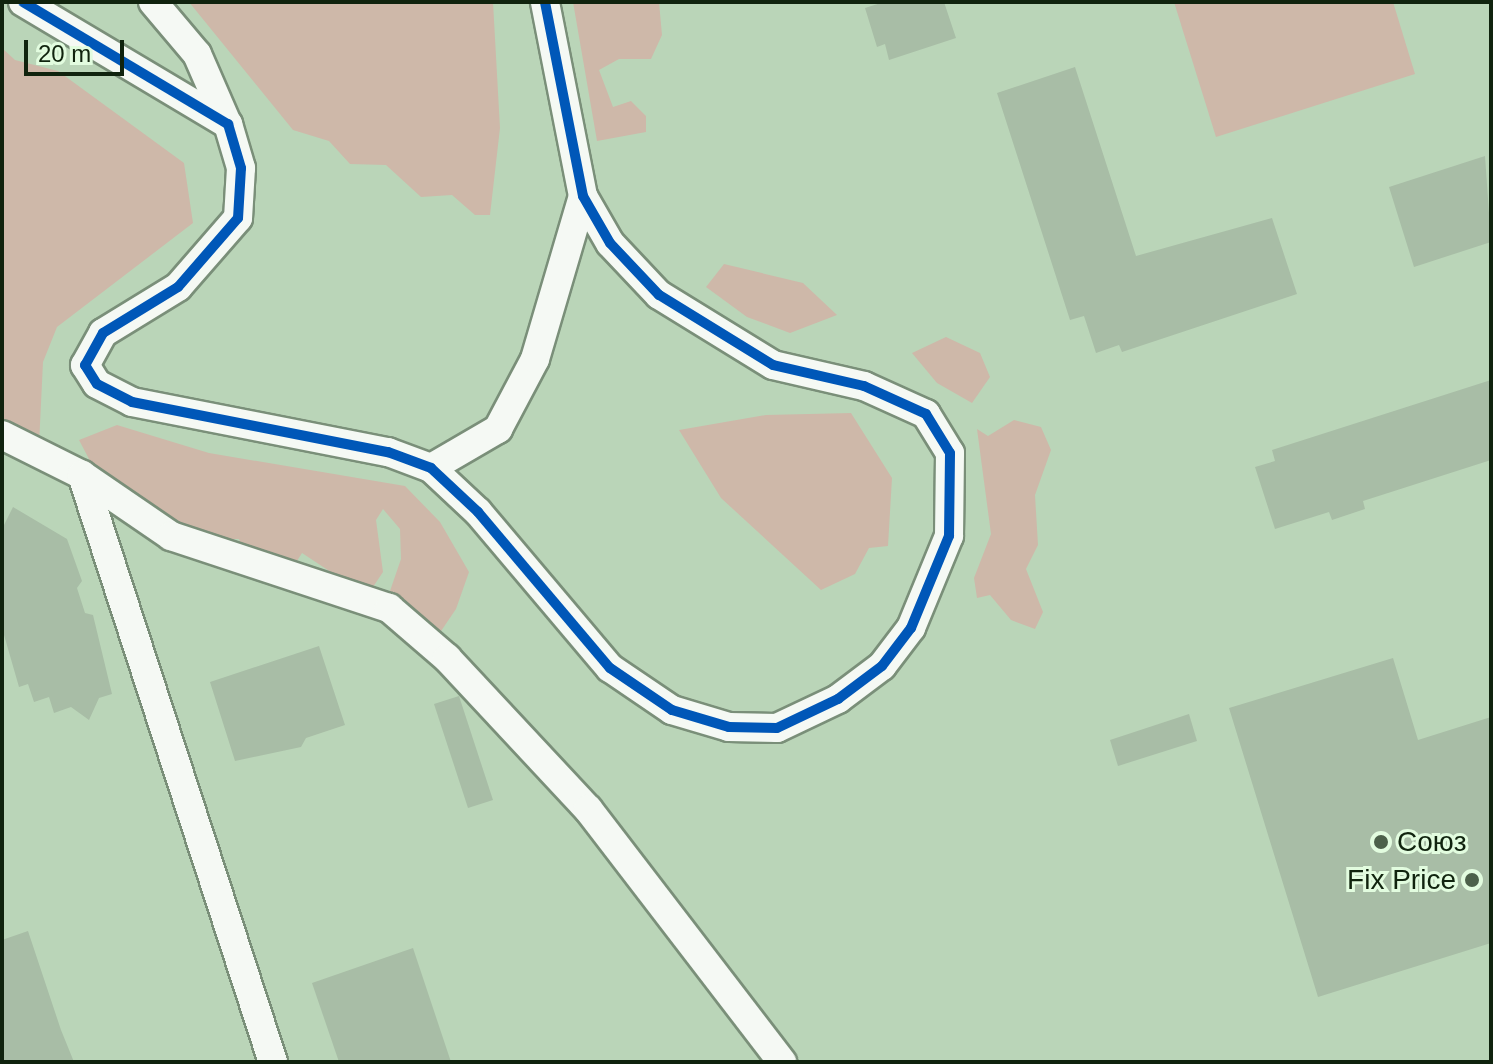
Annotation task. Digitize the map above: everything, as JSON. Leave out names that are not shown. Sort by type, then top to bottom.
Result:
[{"type":"street","points":[[23,2],[228,124]]},
{"type":"street","points":[[153,2],[197,54],[228,124],[241,168],[238,218],[178,287],[103,333],[85,365],[91,375],[132,402],[388,452],[431,468],[478,512],[610,668],[672,710],[729,727],[777,728],[838,699],[882,666],[911,628],[938,574],[954,488],[950,453],[926,414],[864,386],[773,365],[716,333],[659,295],[610,243],[583,196],[545,2]]},
{"type":"street","points":[[431,468],[498,429],[535,359],[583,196]]},
{"type":"street","points":[[2,435],[82,475],[171,536],[389,608],[447,658],[588,809],[782,1062]]},
{"type":"street","points":[[82,475],[273,1062]]},
{"type":"shaded area","points":[[189,2],[493,2],[500,128],[490,215],[475,215],[452,195],[421,197],[386,165],[350,164],[329,141],[293,130]]},
{"type":"shaded area","points":[[573,2],[659,2],[662,35],[651,59],[619,59],[599,70],[613,107],[631,101],[646,116],[646,132],[597,141]]},
{"type":"shaded area","points":[[1174,2],[1393,2],[1415,74],[1216,137]]},
{"type":"shaded area","points":[[2,48],[15,60],[58,71],[184,163],[193,223],[57,327],[43,362],[39,445],[2,425]]},
{"type":"shaded area","points":[[724,264],[803,283],[837,315],[790,333],[747,317],[706,287]]},
{"type":"shaded area","points":[[946,337],[980,353],[990,377],[972,403],[937,383],[912,353]]},
{"type":"shaded area","points":[[851,413],[892,478],[888,546],[869,548],[855,574],[821,590],[721,498],[679,430],[766,415]]},
{"type":"shaded area","points":[[1014,420],[1041,427],[1051,450],[1035,495],[1038,545],[1026,569],[1043,612],[1035,629],[1011,620],[990,595],[977,598],[974,578],[991,534],[977,429],[988,436]]},
{"type":"shaded area","points":[[117,425],[209,453],[405,486],[440,522],[469,572],[456,609],[439,634],[390,591],[401,559],[400,529],[383,509],[376,520],[383,572],[373,587],[352,586],[302,553],[290,572],[249,566],[239,539],[205,539],[108,495],[79,440]]},
{"type":"building","points":[[884,2],[944,2],[956,38],[889,60],[885,44],[877,47],[865,8]]},
{"type":"building","points":[[1075,67],[1136,256],[1272,218],[1297,294],[1122,352],[1119,345],[1096,353],[1084,316],[1070,320],[997,93]]},
{"type":"building","points":[[1485,156],[1491,242],[1414,267],[1389,187]]},
{"type":"building","points":[[1491,380],[1491,460],[1363,501],[1365,509],[1332,520],[1329,512],[1275,529],[1255,467],[1275,461],[1272,450]]},
{"type":"building","points":[[13,507],[67,539],[82,581],[77,588],[85,613],[93,615],[112,694],[99,698],[89,720],[71,707],[54,713],[49,697],[34,702],[28,684],[19,687],[2,628],[2,529]]},
{"type":"building","points":[[319,646],[345,725],[306,738],[301,747],[235,761],[210,682]]},
{"type":"building","name":"Союз","points":[[1393,658],[1418,740],[1491,717],[1491,943],[1318,997],[1229,708]]},
{"type":"building","points":[[459,696],[493,800],[468,808],[434,704]]},
{"type":"building","points":[[1189,714],[1197,741],[1118,766],[1110,740]]},
{"type":"building","points":[[28,931],[74,1062],[2,1062],[2,940]]},
{"type":"building","points":[[413,948],[451,1062],[339,1062],[312,983]]},
{"type":"cycle path","points":[[23,2],[228,124],[241,168],[238,218],[178,287],[103,333],[85,365],[97,384],[132,402],[388,452],[431,468],[478,512],[610,668],[672,710],[729,727],[777,728],[838,699],[882,666],[911,628],[949,536],[950,453],[926,414],[864,386],[773,365],[659,295],[610,243],[583,196],[545,2]]},
{"type":"place","name":"Союз","points":[[1381,842]]},
{"type":"place","name":"Fix Price","points":[[1472,880]]}]
